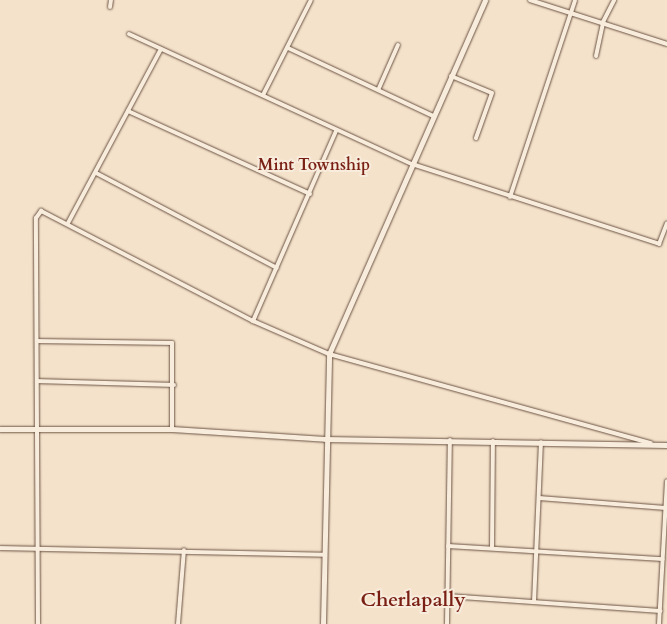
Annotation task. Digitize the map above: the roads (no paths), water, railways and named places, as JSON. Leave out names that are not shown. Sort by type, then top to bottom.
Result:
[{"type":"street","points":[[110,7],[111,0]]},
{"type":"street","points":[[263,95],[311,0]]},
{"type":"street","points":[[322,624],[325,439],[329,354],[485,0]]},
{"type":"street","points":[[530,0],[667,44]]},
{"type":"street","points":[[510,197],[575,0]]},
{"type":"street","points":[[596,56],[603,22],[614,0]]},
{"type":"street","points":[[129,34],[263,95],[336,131],[412,164],[659,244],[667,223]]},
{"type":"street","points":[[379,88],[398,45]]},
{"type":"street","points":[[288,48],[379,88],[433,116]]},
{"type":"street","points":[[68,224],[161,49]]},
{"type":"street","points":[[451,76],[492,93],[476,138]]},
{"type":"street","points":[[128,111],[310,194]]},
{"type":"street","points":[[253,321],[336,131]]},
{"type":"street","points":[[96,173],[277,268]]},
{"type":"street","points":[[38,624],[36,218],[44,211],[253,321],[329,354],[653,444]]},
{"type":"street","points":[[37,342],[172,343],[174,385],[172,430]]},
{"type":"street","points":[[37,381],[174,385]]},
{"type":"street","points":[[0,429],[172,430],[325,439],[667,445]]},
{"type":"street","points":[[447,624],[450,440]]},
{"type":"street","points":[[492,548],[493,441]]},
{"type":"street","points":[[534,602],[541,442]]},
{"type":"street","points":[[659,624],[667,480]]},
{"type":"street","points":[[538,498],[666,508]]},
{"type":"street","points":[[448,546],[663,559]]},
{"type":"street","points":[[0,548],[184,550],[323,556]]},
{"type":"street","points":[[178,624],[184,550]]},
{"type":"street","points":[[448,596],[660,611]]},
{"type":"district","name":"Mint Township","points":[[314,165]]},
{"type":"district","name":"Cherlapally","points":[[413,599]]}]
